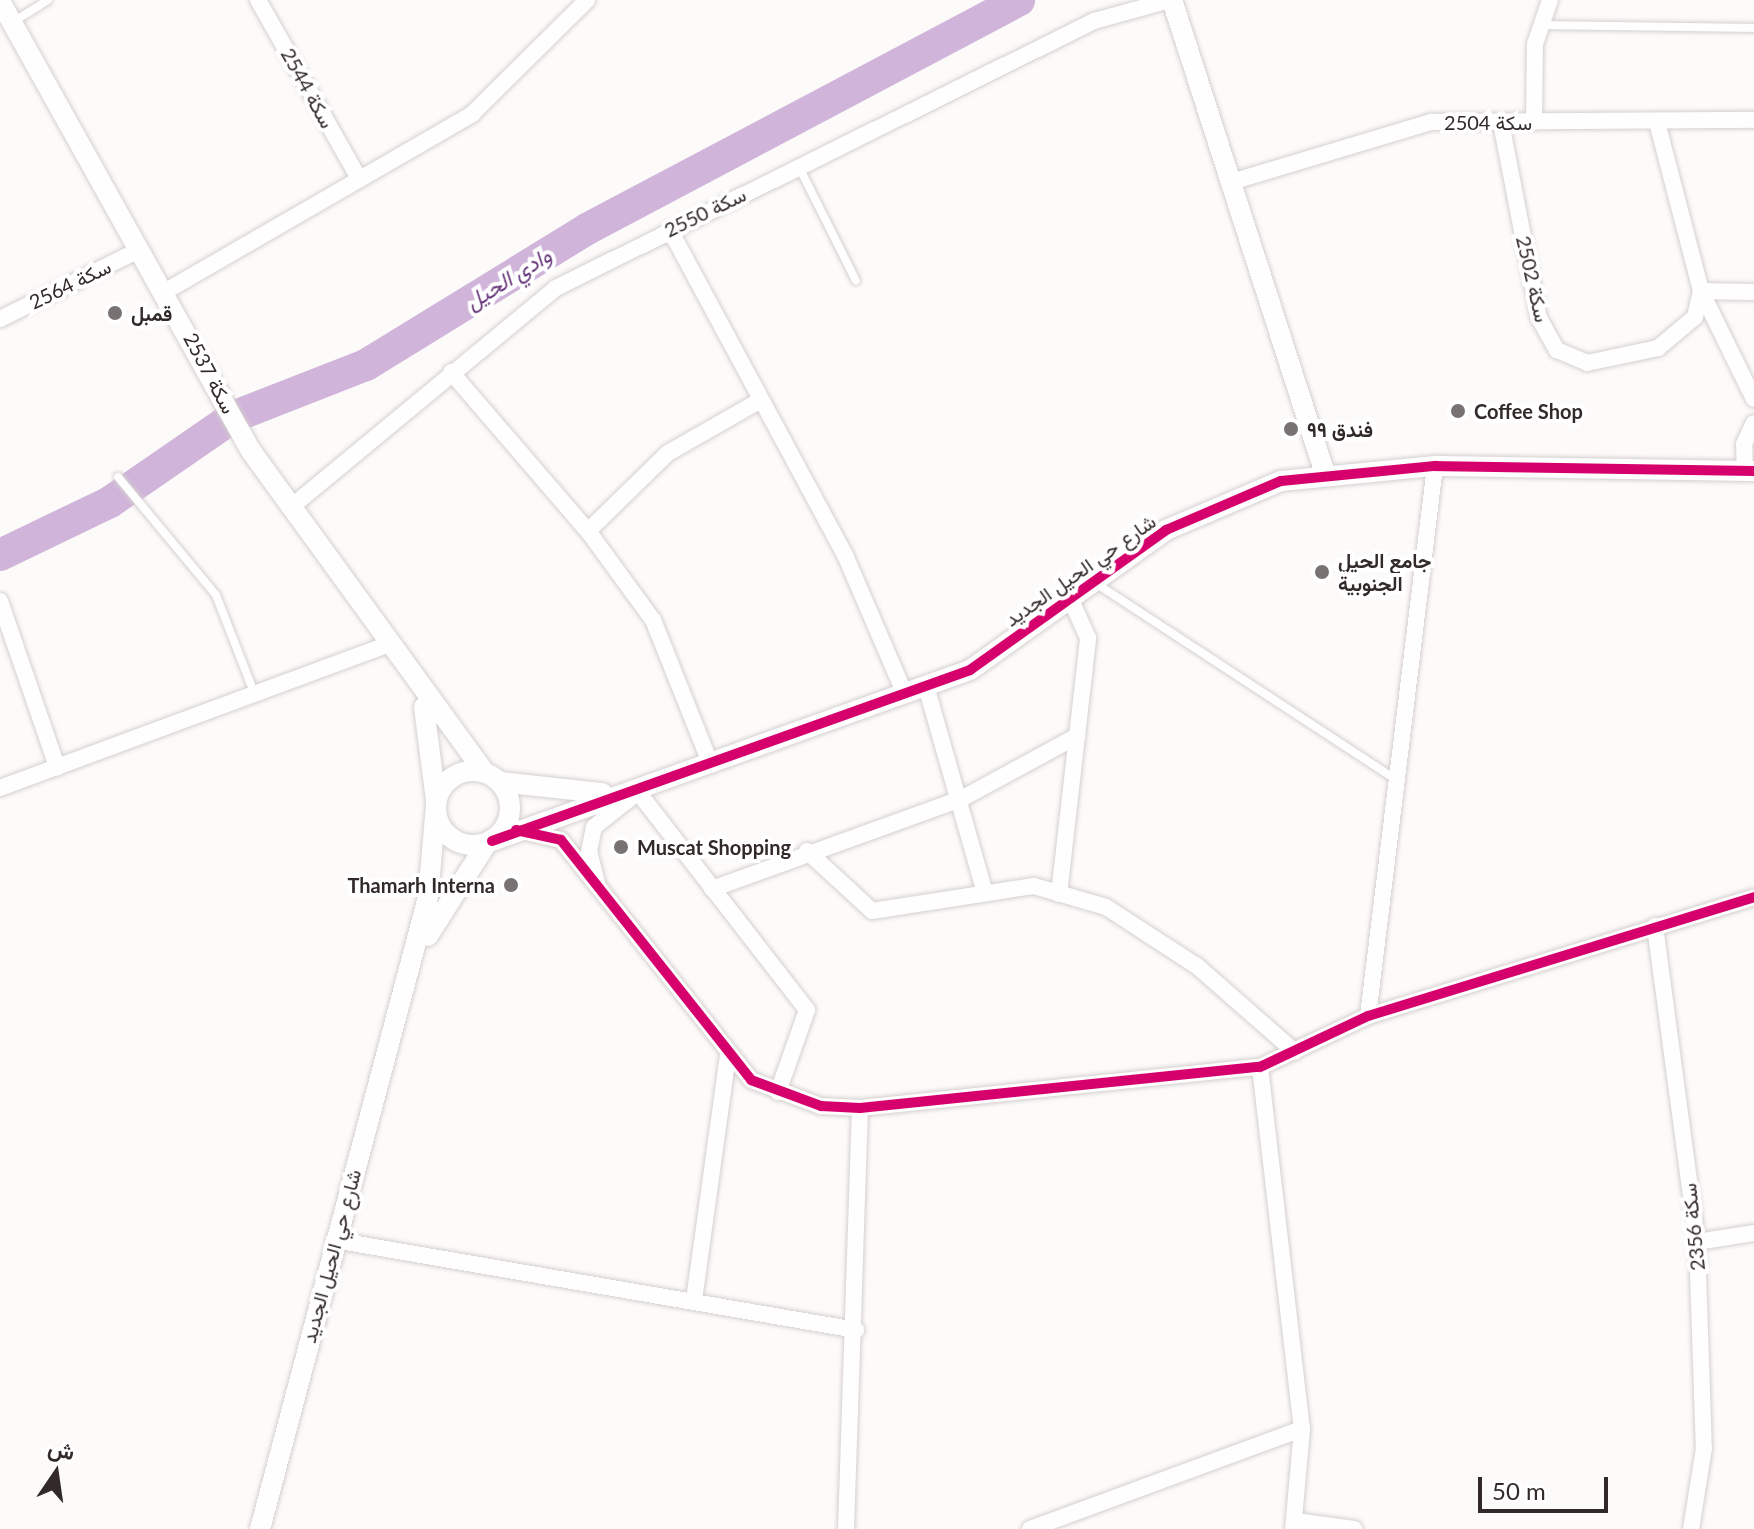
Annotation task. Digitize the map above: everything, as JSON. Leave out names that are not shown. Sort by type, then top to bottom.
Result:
[{"type":"street","points":[[166,291],[358,177],[472,114],[587,0]]},
{"type":"street","points":[[1171,0],[1324,471]]},
{"type":"street","name":"سكة 2550","points":[[290,508],[556,288],[1094,21],[1171,0]]},
{"type":"street","points":[[1534,122],[1539,25],[1550,0]]},
{"type":"street","name":"سكة 2537","points":[[0,1],[166,291],[251,451],[392,643],[419,687],[492,777]]},
{"type":"street","name":"سكة 2544","points":[[262,2],[358,177]]},
{"type":"street","name":"سكة 2504","points":[[1231,182],[1431,122],[1754,120]]},
{"type":"street","points":[[1657,122],[1701,291],[1754,399]]},
{"type":"street","name":"سكة 2502","points":[[1501,123],[1539,318],[1557,350],[1587,363],[1658,348],[1695,317],[1701,291]]},
{"type":"street","points":[[670,230],[845,555],[905,694]]},
{"type":"street","name":"سكة 2564","points":[[0,319],[141,249]]},
{"type":"street","points":[[1701,291],[1754,292]]},
{"type":"street","points":[[451,372],[588,531],[653,620],[711,765]]},
{"type":"street","points":[[588,531],[668,453],[761,400]]},
{"type":"street","points":[[1750,471],[1744,444],[1754,423]]},
{"type":"street","points":[[1368,1016],[1435,466]]},
{"type":"street","name":"شارع حي الحيل الجديد","points":[[490,842],[516,830],[638,792],[970,670],[1097,584],[1166,530],[1229,498],[1324,471],[1435,466],[1750,471]]},
{"type":"street","points":[[1059,894],[1088,638],[1071,600]]},
{"type":"street","points":[[0,601],[57,767]]},
{"type":"street","points":[[0,788],[257,699],[392,643]]},
{"type":"street","points":[[926,686],[963,798],[984,890]]},
{"type":"street","points":[[419,687],[436,804],[447,835],[466,845],[490,842]]},
{"type":"street","points":[[712,889],[807,851],[963,798],[1077,736]]},
{"type":"street","points":[[406,983],[428,897],[436,804],[453,777],[492,777],[572,793],[638,792]]},
{"type":"street","points":[[406,983],[443,903],[511,813],[492,777]]},
{"type":"street","points":[[638,792],[807,1010],[778,1092]]},
{"type":"street","points":[[611,911],[591,871],[590,839],[600,818],[638,792]]},
{"type":"street","points":[[516,830],[561,840],[611,911],[728,1056],[751,1080],[778,1092],[860,1108],[1260,1067],[1368,1016],[1754,897]]},
{"type":"street","points":[[807,851],[872,911],[984,890],[1034,886],[1106,907],[1151,934],[1295,1052]]},
{"type":"street","name":"سكة 2356","points":[[1655,926],[1697,1242],[1704,1448],[1691,1529]]},
{"type":"street","name":"شارع حي الحيل الجديد","points":[[257,1527],[406,983]]},
{"type":"street","points":[[694,1300],[728,1056]]},
{"type":"street","points":[[1260,1067],[1302,1429],[1294,1525],[1354,1529]]},
{"type":"street","points":[[846,1529],[856,1330],[860,1108]]},
{"type":"street","points":[[1697,1242],[1754,1233]]},
{"type":"street","points":[[334,1240],[856,1330]]},
{"type":"street","points":[[1030,1529],[1302,1429]]},
{"type":"lane","points":[[12,23],[48,0]]},
{"type":"lane","points":[[1539,25],[1754,28]]},
{"type":"lane","points":[[799,166],[856,281]]},
{"type":"lane","points":[[118,477],[216,595],[257,699]]},
{"type":"lane","points":[[1097,584],[1397,780]]},
{"type":"waterway","name":"وادي الحيل","points":[[0,555],[110,502],[233,417],[366,365],[587,229],[1019,0]]},
{"type":"cycle path","points":[[492,841],[970,670],[1166,530],[1281,481],[1435,466],[1754,471]]},
{"type":"cycle path","points":[[516,830],[561,840],[751,1080],[821,1106],[860,1108],[1260,1067],[1368,1016],[1754,897]]},
{"type":"place","name":"قمبل","points":[[115,313]]},
{"type":"place","name":"Coffee Shop","points":[[1458,411]]},
{"type":"place","name":"فندق ٩٩","points":[[1291,429]]},
{"type":"place","name":"جامع الحيل الجنوبية","points":[[1322,572]]},
{"type":"place","name":"Muscat Shopping","points":[[621,847]]},
{"type":"place","name":"Thamarh Interna","points":[[511,885]]}]
